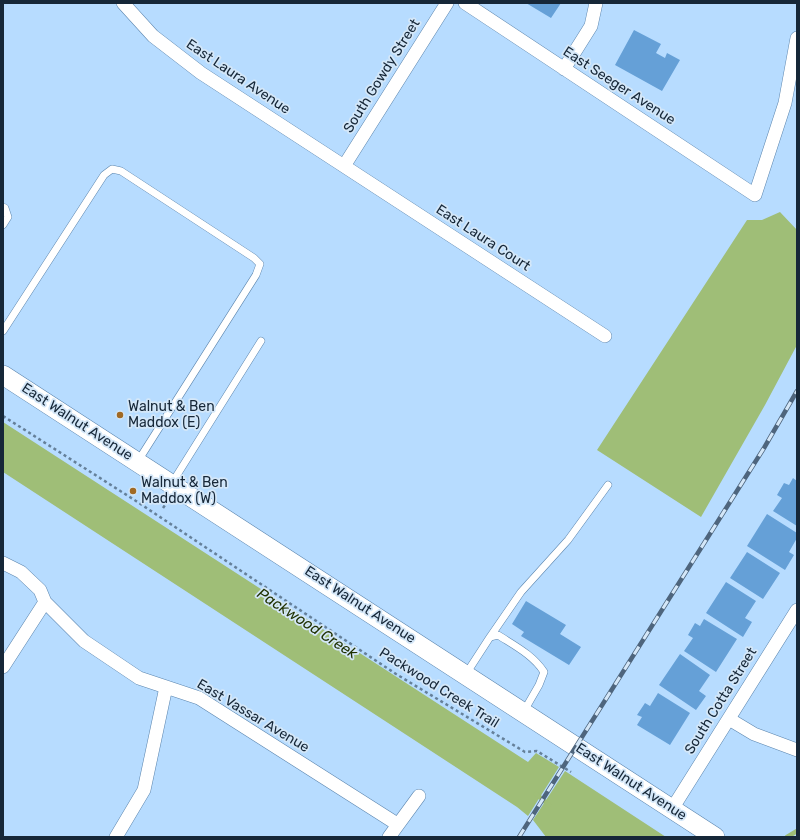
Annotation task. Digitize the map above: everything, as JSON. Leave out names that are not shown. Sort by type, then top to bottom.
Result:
[{"type":"main road","name":"East Walnut Avenue","points":[[3,375],[172,483],[715,837]]},
{"type":"street","name":"East Laura Avenue","points":[[123,3],[153,36],[183,59],[344,166]]},
{"type":"street","name":"South Gowdy Street","points":[[344,166],[447,3]]},
{"type":"street","name":"East Seeger Avenue","points":[[465,3],[755,195],[785,103],[797,38]]},
{"type":"street","points":[[564,69],[591,26],[596,3]]},
{"type":"street","name":"East Laura Court","points":[[344,166],[605,336]]},
{"type":"street","name":"East Vassar Avenue","points":[[3,563],[21,572],[40,590],[45,602],[90,645],[139,678],[199,698],[397,824]]},
{"type":"street","points":[[3,667],[45,602]]},
{"type":"street","name":"South Cotta Street","points":[[672,809],[797,610]]},
{"type":"street","points":[[116,837],[144,790],[166,687]]},
{"type":"street","points":[[729,719],[754,734],[797,750]]},
{"type":"street","points":[[389,837],[397,824],[419,796]]},
{"type":"lane","points":[[3,331],[104,174],[112,169],[121,171],[254,258],[260,264],[256,275],[138,461]]},
{"type":"lane","points":[[3,207],[5,208],[8,217],[3,225]]},
{"type":"lane","points":[[172,483],[261,341]]},
{"type":"lane","points":[[466,674],[521,592],[568,540],[608,485]]},
{"type":"lane","points":[[490,637],[498,635],[537,661],[544,672],[539,685],[524,712]]},
{"type":"path","name":"Packwood Creek Trail","points":[[3,416],[136,501],[396,674],[525,752],[537,751],[571,772]]},
{"type":"water","points":[[780,212],[797,230],[797,345],[765,405],[701,517],[597,450],[747,220],[762,220]]},
{"type":"water","points":[[3,422],[528,762],[536,753],[559,767],[528,816],[517,807],[3,472]]},
{"type":"water","points":[[565,771],[666,837],[546,837],[533,820]]},
{"type":"building","points":[[526,3],[561,3],[551,18]]},
{"type":"building","points":[[634,30],[661,44],[656,53],[665,58],[667,53],[680,60],[662,91],[615,65]]},
{"type":"building","points":[[793,478],[797,481],[797,526],[773,511],[782,498],[777,495],[784,483],[789,485]]},
{"type":"building","points":[[767,514],[797,533],[797,538],[789,552],[794,555],[785,570],[747,546]]},
{"type":"building","points":[[747,552],[780,573],[763,599],[730,578]]},
{"type":"building","points":[[726,582],[756,601],[745,618],[752,622],[743,637],[706,613]]},
{"type":"building","points":[[526,601],[566,625],[560,634],[581,647],[569,665],[521,636],[524,632],[512,624]]},
{"type":"building","points":[[704,619],[737,639],[716,672],[684,651],[693,638],[688,635],[695,623],[700,626]]},
{"type":"building","points":[[680,654],[710,675],[699,691],[706,696],[696,710],[659,685]]},
{"type":"building","points":[[658,693],[690,713],[670,745],[637,725],[642,717],[637,715],[645,703],[650,706]]},
{"type":"waterway","name":"Packwood Creek","points":[[536,794],[549,805]]},
{"type":"waterway","name":"Packwood Creek","points":[[787,837],[797,831]]},
{"type":"railway","points":[[519,837],[764,448],[797,391]]},
{"type":"place","name":"Walnut & Ben Maddox (E)","points":[[120,415]]},
{"type":"place","name":"Walnut & Ben Maddox (W)","points":[[133,491]]}]
